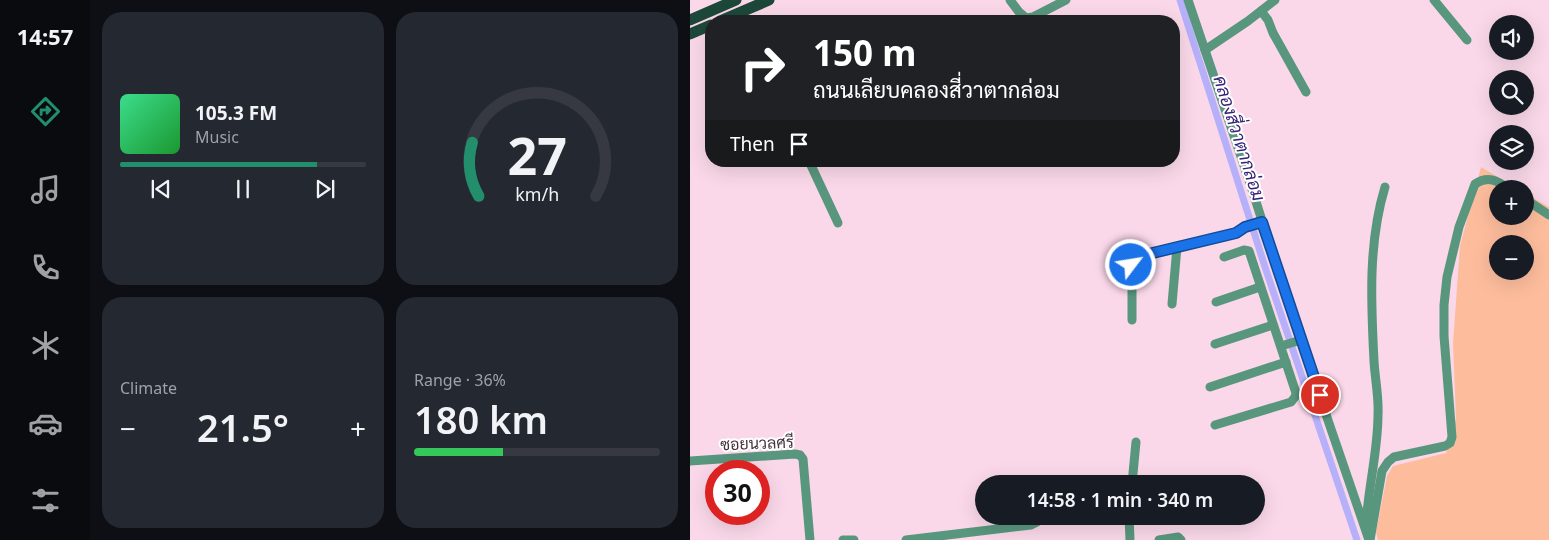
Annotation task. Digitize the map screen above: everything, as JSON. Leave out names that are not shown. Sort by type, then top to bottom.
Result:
[{"type":"main road","points":[[690,20],[715,4],[736,0]]},
{"type":"main road","points":[[744,15],[769,0]]},
{"type":"main road","points":[[690,34],[705,28]]},
{"type":"street","points":[[1010,0],[1022,15]]},
{"type":"street","points":[[1037,15],[1066,0]]},
{"type":"street","points":[[1188,0],[1259,223],[1290,340],[1368,540]]},
{"type":"street","points":[[1205,50],[1274,0]]},
{"type":"street","points":[[1434,0],[1467,40]]},
{"type":"street","points":[[1261,11],[1268,20],[1273,33],[1306,92]]},
{"type":"street","points":[[812,167],[838,223]]},
{"type":"street","points":[[1368,540],[1382,471],[1388,462],[1394,457],[1445,446],[1452,437],[1444,336],[1444,305],[1447,277],[1458,227],[1475,184],[1480,180],[1497,180]]},
{"type":"street","points":[[1365,529],[1378,415],[1374,363],[1372,254],[1379,208],[1385,187]]},
{"type":"street","points":[[1534,205],[1549,215]]},
{"type":"street","points":[[1132,320],[1132,260],[1136,257],[1236,233],[1245,227],[1259,223]]},
{"type":"street","points":[[1172,304],[1176,247]]},
{"type":"street","points":[[1224,257],[1244,250],[1249,251],[1273,325],[1290,340]]},
{"type":"street","points":[[1216,302],[1260,287]]},
{"type":"street","points":[[1215,344],[1273,325]]},
{"type":"street","points":[[1215,425],[1291,402],[1296,393],[1286,362],[1290,340]]},
{"type":"street","points":[[1210,387],[1286,362]]},
{"type":"street","points":[[1133,475],[1136,442]]},
{"type":"street","name":"ซอยนวลศรี","points":[[690,461],[800,455],[803,459],[810,540]]},
{"type":"street","points":[[906,540],[1031,525]]},
{"type":"street","points":[[1130,525],[1130,540]]},
{"type":"street","points":[[1159,540],[1178,537],[1181,540]]},
{"type":"street","points":[[843,540],[854,540]]},
{"type":"shaded area","points":[[1481,167],[1503,180],[1489,180],[1489,225],[1534,225],[1534,198],[1549,207],[1549,540],[1378,540],[1376,532],[1387,476],[1393,466],[1446,453],[1456,419],[1453,343],[1460,246]]},
{"type":"waterway","name":"คลองสี่วาตากล่อม","points":[[1180,0],[1266,270],[1357,540]]},
{"type":"route","points":[[1131,265],[1132,260],[1136,257],[1236,233],[1245,227],[1262,222],[1320,395]]}]
